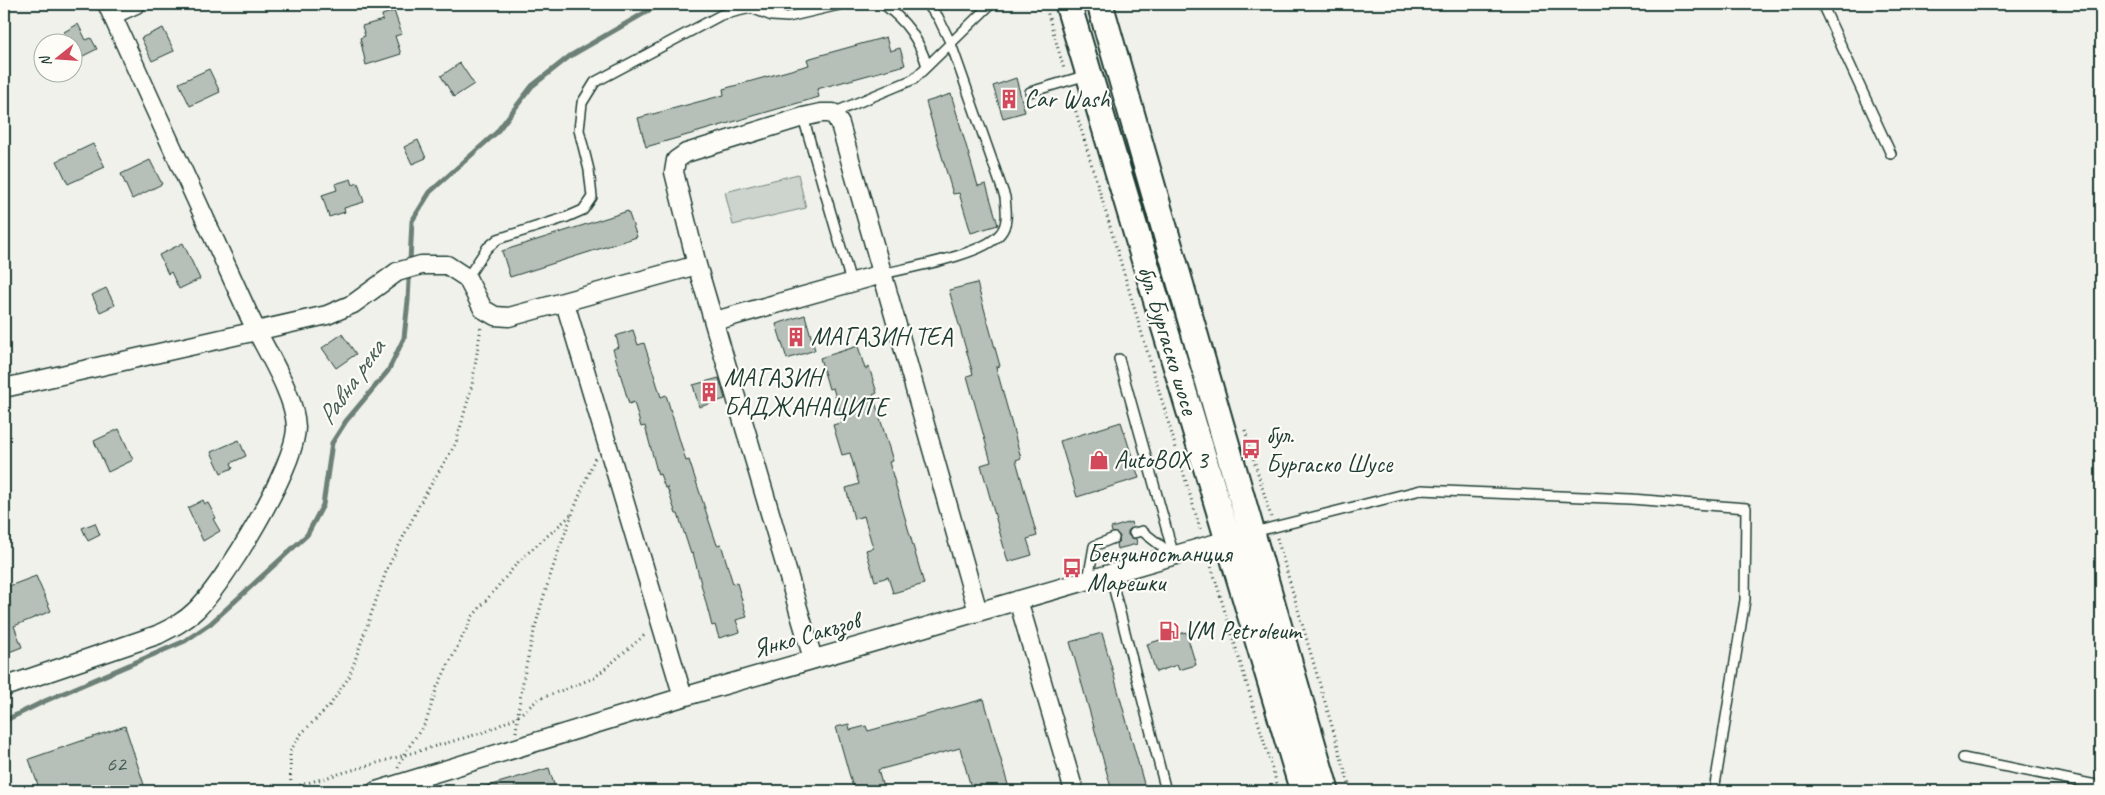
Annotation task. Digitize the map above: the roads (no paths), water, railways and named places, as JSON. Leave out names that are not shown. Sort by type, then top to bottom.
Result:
[{"type":"main road","name":"бул. Бургаско шосе","points":[[1068,4],[1078,77],[1228,540],[1303,791]]},
{"type":"main road","name":"бул. Бургаско шосе","points":[[1100,4],[1228,540],[1326,791]]},
{"type":"street","points":[[4,687],[157,635],[179,624],[211,594],[267,507],[289,454],[296,429],[292,403],[256,332],[110,9],[136,4]]},
{"type":"street","points":[[813,659],[698,265],[674,172],[676,160],[686,154],[803,117],[821,113],[834,113],[840,124],[978,612]]},
{"type":"street","points":[[4,388],[327,315],[353,304],[399,271],[421,265],[447,265],[467,278],[483,309],[495,316],[509,317],[698,265]]},
{"type":"street","points":[[715,321],[882,274]]},
{"type":"street","points":[[565,303],[683,697]]},
{"type":"street","name":"Янко Сакъзов","points":[[383,789],[683,697],[1228,540]]},
{"type":"street","points":[[1018,600],[1074,791]]},
{"type":"lane","points":[[467,278],[487,248],[498,239],[568,217],[583,210],[592,197],[589,170],[578,130],[582,103],[595,82],[721,15],[750,6],[772,16],[788,17],[843,4]]},
{"type":"lane","points":[[883,4],[911,28],[922,49],[927,66]]},
{"type":"lane","points":[[882,274],[957,256],[986,244],[1000,234],[1007,219],[1005,197],[950,44],[938,17],[927,4]]},
{"type":"lane","points":[[834,113],[914,79],[991,4]]},
{"type":"lane","points":[[1822,4],[1892,154]]},
{"type":"lane","points":[[1030,92],[1078,77]]},
{"type":"lane","points":[[803,117],[851,282]]},
{"type":"lane","points":[[1119,359],[1174,556]]},
{"type":"lane","points":[[1228,540],[1421,490],[1631,499],[1746,508],[1745,600],[1714,791]]},
{"type":"lane","points":[[1134,533],[1142,531],[1174,556]]},
{"type":"lane","points":[[1088,580],[1094,546],[1114,538]]},
{"type":"lane","points":[[1110,574],[1166,791]]},
{"type":"lane","points":[[1964,758],[2101,786]]},
{"type":"waterway","name":"Равна река","points":[[4,721],[45,701],[185,641],[210,624],[307,535],[323,505],[332,443],[346,421],[388,371],[404,338],[412,221],[430,192],[496,133],[532,86],[570,56],[660,4]]},
{"type":"place","name":"Car Wash","points":[[1009,99]]},
{"type":"place","name":"МАГАЗИН ТЕА","points":[[796,337]]},
{"type":"place","name":"МАГАЗИН БАДЖАНАЦИТЕ","points":[[709,392]]},
{"type":"place","name":"бул. Бургаско Шусе","points":[[1251,449]]},
{"type":"place","name":"AutoBOX 3","points":[[1099,460]]},
{"type":"place","name":"Бензиностанция Марешки","points":[[1072,568]]},
{"type":"place","name":"VM Petroleum","points":[[1169,631]]}]
